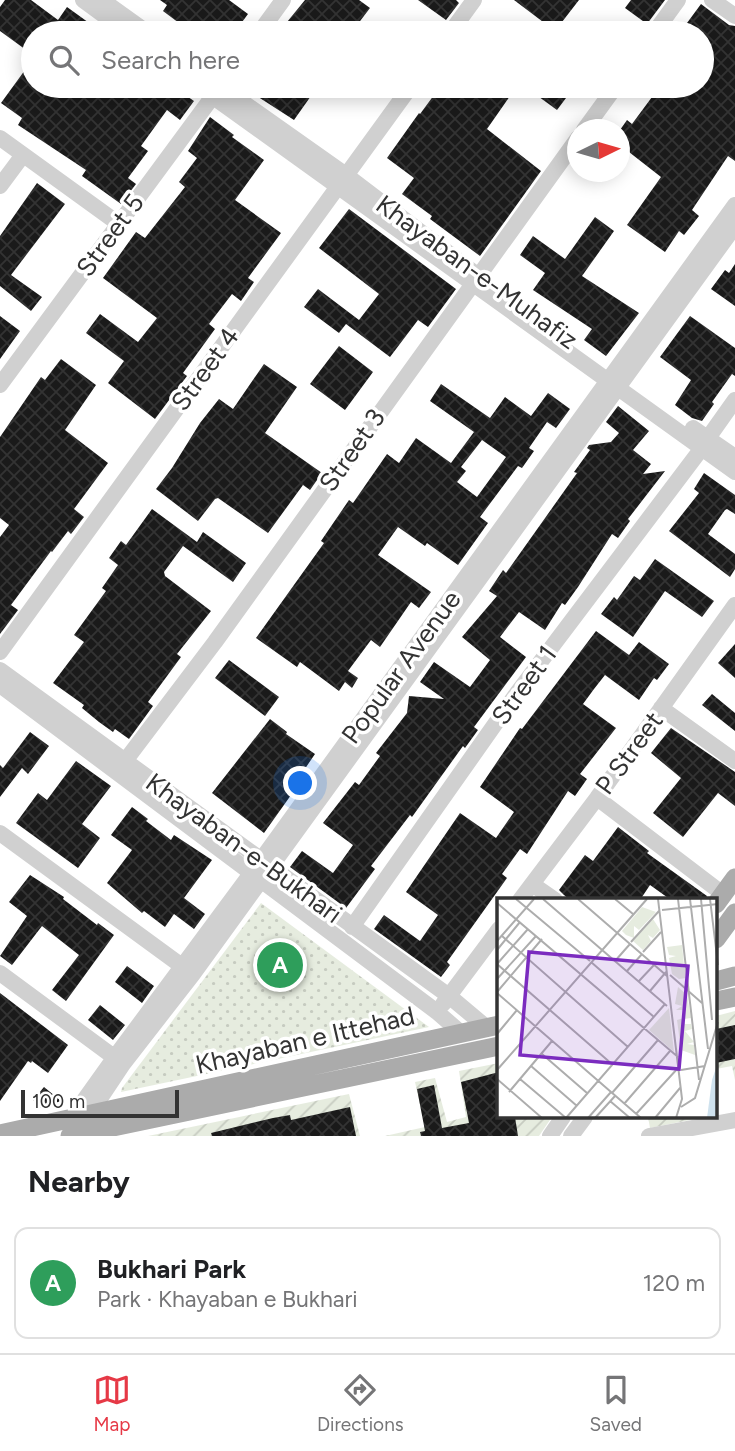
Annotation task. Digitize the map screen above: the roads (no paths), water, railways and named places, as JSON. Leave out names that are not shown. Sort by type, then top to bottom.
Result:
[{"type":"main road","points":[[718,936],[735,913]]},
{"type":"main road","points":[[718,980],[735,976]]},
{"type":"main road","name":"Khayaban e Ittehad","points":[[87,1126],[492,1026]]},
{"type":"main road","name":"Khayaban e Ittehad","points":[[3,1128],[87,1126],[497,1046]]},
{"type":"street","points":[[83,0],[112,21]]},
{"type":"street","points":[[102,0],[131,21]]},
{"type":"street","points":[[268,21],[283,0]]},
{"type":"street","points":[[459,21],[474,0]]},
{"type":"street","points":[[663,21],[678,0]]},
{"type":"street","points":[[712,0],[735,16]]},
{"type":"street","name":"Street 5","points":[[0,385],[212,98]]},
{"type":"street","name":"Khayaban-e-Muhafiz","points":[[231,98],[474,279],[705,443],[735,457]]},
{"type":"street","name":"Street 4","points":[[0,652],[402,98]]},
{"type":"street","points":[[592,119],[607,98]]},
{"type":"street","points":[[0,138],[119,223]]},
{"type":"street","name":"Street 3","points":[[125,761],[215,642],[567,153]]},
{"type":"street","points":[[0,186],[23,155]]},
{"type":"street","name":"Popular Avenue","points":[[87,1126],[85,1099],[119,1060],[261,870],[616,380],[735,205]]},
{"type":"street","name":"Popular Avenue","points":[[616,380],[735,226]]},
{"type":"street","name":"Street 1","points":[[352,927],[517,693],[735,400]]},
{"type":"street","points":[[705,443],[735,472]]},
{"type":"street","name":"P Street","points":[[522,898],[733,612]]},
{"type":"street","name":"Khayaban-e-Bukhari","points":[[0,670],[125,761],[261,870]]},
{"type":"street","name":"Khayaban-e-Bukhari","points":[[0,685],[261,870],[352,927],[492,1026]]},
{"type":"street","points":[[661,708],[735,761]]},
{"type":"street","points":[[597,798],[725,892]]},
{"type":"street","points":[[0,833],[188,970]]},
{"type":"street","points":[[261,870],[460,1032]]},
{"type":"street","points":[[532,884],[552,898]]},
{"type":"street","points":[[438,1012],[497,932]]},
{"type":"street","points":[[0,973],[119,1060]]},
{"type":"street","points":[[550,1136],[562,1118]]},
{"type":"street","points":[[571,1136],[584,1118]]},
{"type":"street","points":[[649,1136],[735,1120]]},
{"type":"place","name":"Bukhari Park","points":[[280,965]]}]
